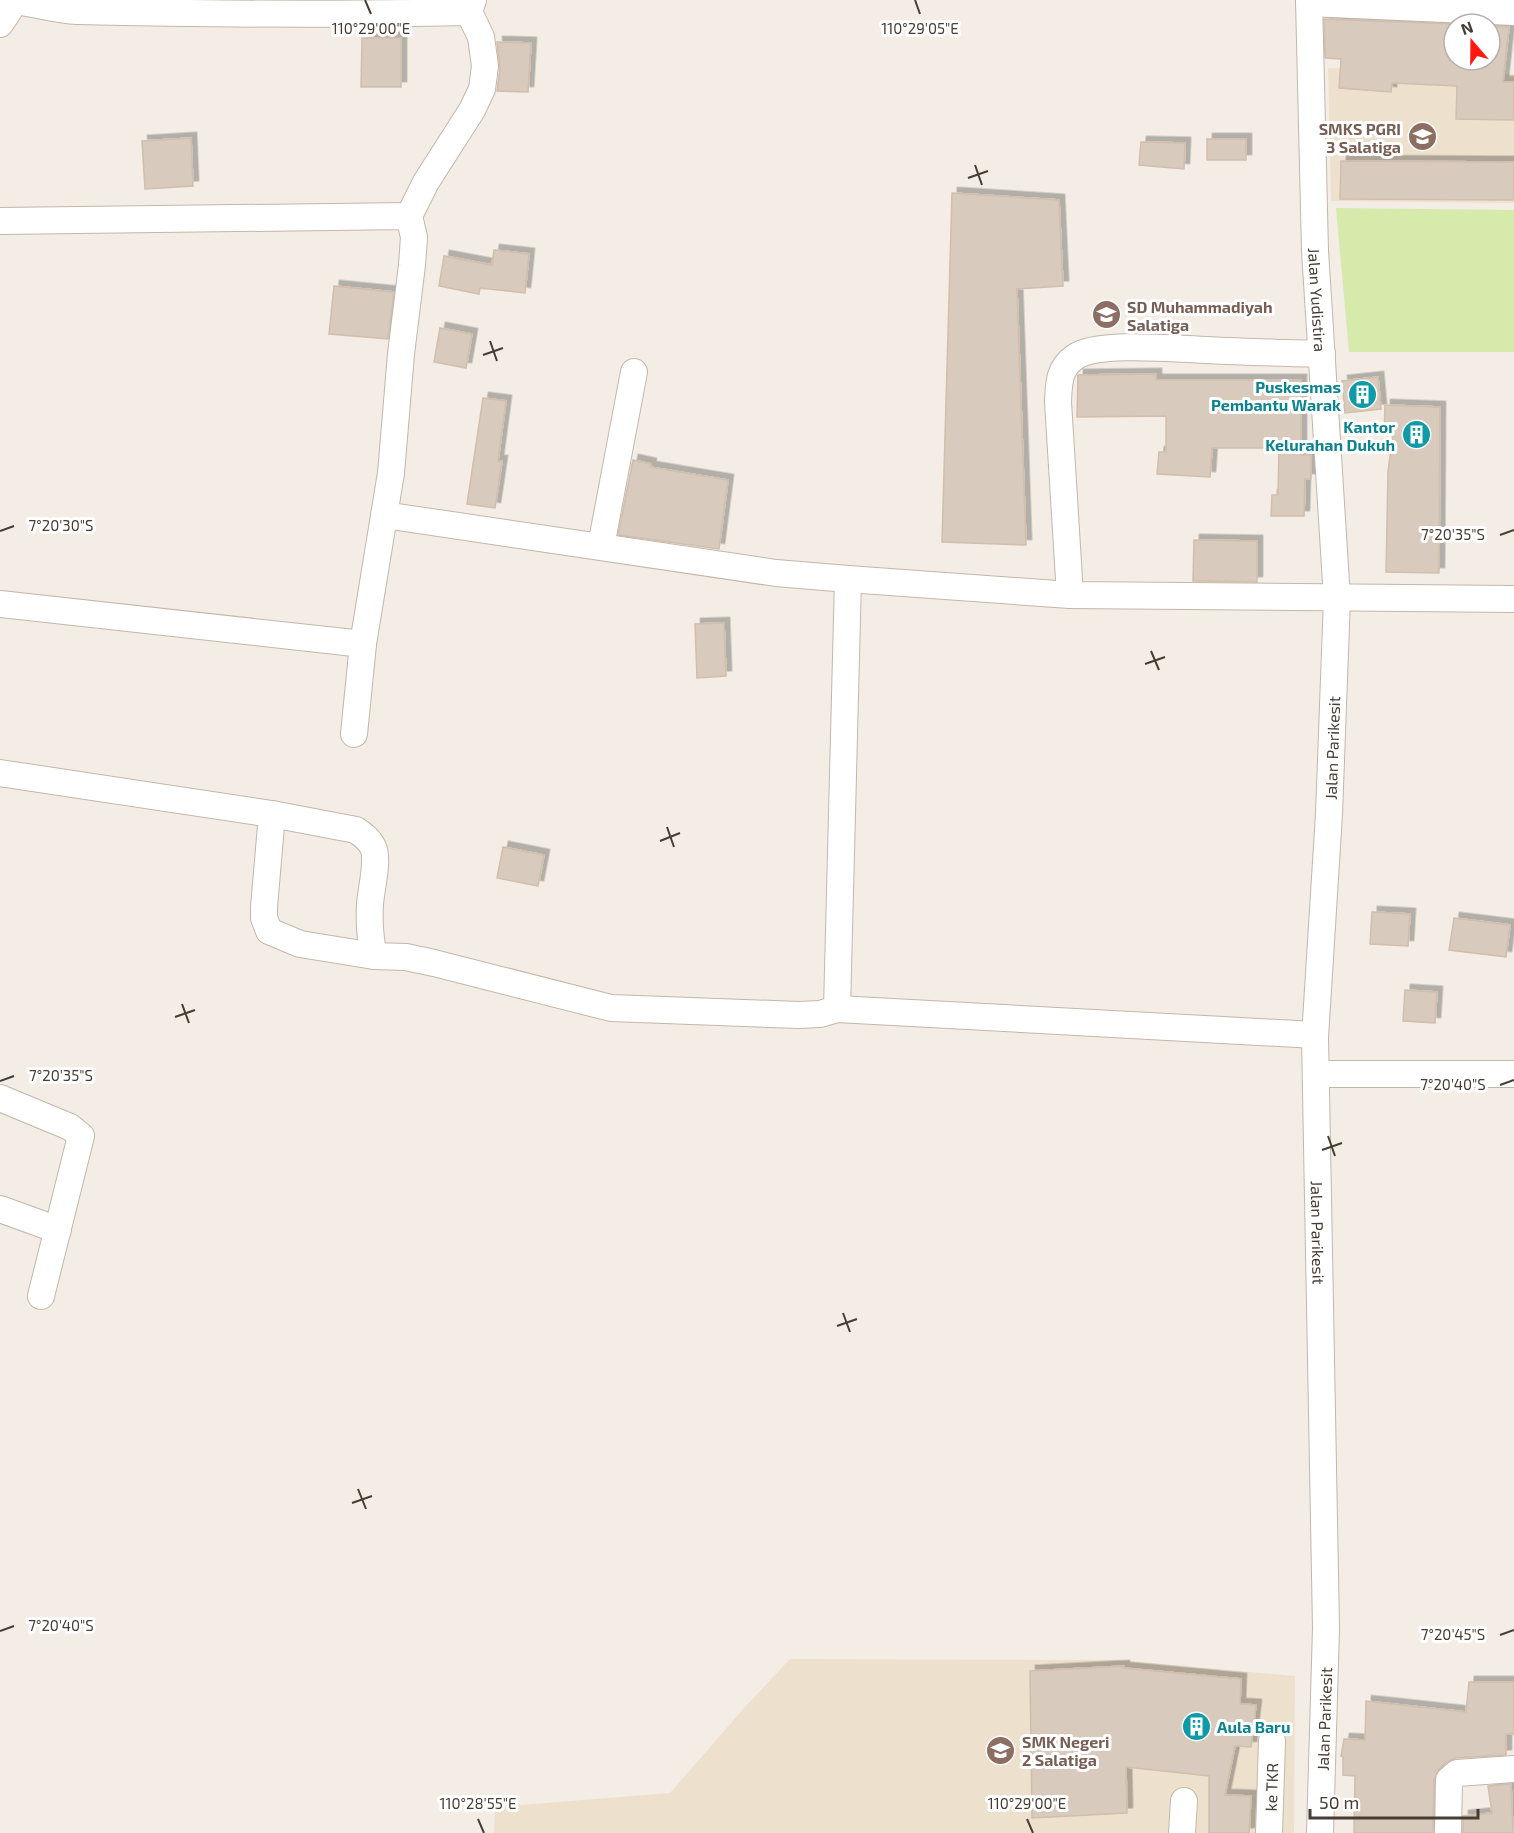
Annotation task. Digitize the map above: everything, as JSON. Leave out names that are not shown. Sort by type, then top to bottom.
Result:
[{"type":"street","points":[[0,0],[16,0],[72,10],[236,14],[471,6],[481,37],[485,66],[482,89],[472,110],[426,182],[410,216],[414,237],[412,265],[400,364],[391,473],[363,644],[354,734]]},
{"type":"street","points":[[0,24],[16,0]]},
{"type":"street","points":[[1309,2],[1514,12]]},
{"type":"street","name":"Jalan Yudistira","points":[[1309,2],[1315,251],[1337,598]]},
{"type":"street","points":[[0,221],[410,216]]},
{"type":"street","points":[[1071,595],[1058,402],[1059,380],[1065,366],[1077,356],[1097,350],[1137,348],[1322,354]]},
{"type":"street","points":[[601,546],[634,372]]},
{"type":"street","points":[[384,514],[776,573],[848,579],[1071,595],[1514,600]]},
{"type":"street","points":[[837,1009],[848,579]]},
{"type":"street","name":"Jalan Parikesit","points":[[1320,1833],[1326,1628],[1315,1035],[1329,814],[1337,598]]},
{"type":"street","points":[[0,604],[363,644]]},
{"type":"street","points":[[0,774],[272,814],[356,830],[366,837],[374,848],[369,923],[374,957]]},
{"type":"street","points":[[272,814],[264,918],[269,931],[300,944],[374,957],[406,957],[611,1008],[799,1015],[820,1014],[837,1009],[1315,1035]]},
{"type":"street","points":[[1316,1074],[1514,1074]]},
{"type":"street","points":[[0,1098],[70,1127],[81,1136],[40,1296]]},
{"type":"street","points":[[0,1209],[58,1230]]},
{"type":"street","name":"ke TKR","points":[[1269,1833],[1272,1741]]},
{"type":"street","points":[[1448,1833],[1449,1780],[1457,1773],[1514,1769]]},
{"type":"street","points":[[1182,1833],[1184,1801]]},
{"type":"shaded area","name":"SMKS PGRI 3 Salatiga","points":[[1328,68],[1514,74],[1514,203],[1331,201]]},
{"type":"shaded area","name":"SMK Negeri 2 Salatiga","points":[[790,1659],[1119,1660],[1295,1676],[1294,1833],[494,1833],[495,1807],[670,1793]]},
{"type":"green space","points":[[1336,208],[1514,210],[1514,352],[1349,352]]},
{"type":"building","points":[[1324,19],[1442,24],[1442,72],[1502,72],[1502,27],[1509,27],[1503,82],[1514,82],[1514,120],[1456,119],[1457,86],[1392,83],[1391,92],[1339,88],[1341,59],[1325,58]]},
{"type":"building","points":[[362,38],[401,38],[401,87],[361,87]]},
{"type":"building","points":[[497,42],[531,43],[528,92],[497,91],[500,68]]},
{"type":"building","points":[[191,138],[193,186],[145,189],[142,141]]},
{"type":"building","points":[[1207,139],[1246,139],[1246,160],[1207,160]]},
{"type":"building","points":[[1141,142],[1185,143],[1184,169],[1139,165]]},
{"type":"building","points":[[1341,161],[1514,162],[1514,200],[1340,199]]},
{"type":"building","points":[[952,193],[1059,200],[1063,286],[1017,289],[1026,545],[942,542]]},
{"type":"building","points":[[494,250],[529,254],[525,293],[480,288],[479,294],[439,286],[444,256],[492,265]]},
{"type":"building","points":[[334,286],[394,292],[388,339],[329,334]]},
{"type":"building","points":[[440,328],[472,334],[466,368],[434,362]]},
{"type":"building","points":[[1156,374],[1156,380],[1301,380],[1301,455],[1311,455],[1311,479],[1305,479],[1304,516],[1271,516],[1272,495],[1278,495],[1279,448],[1212,448],[1210,477],[1157,474],[1159,452],[1166,452],[1166,416],[1077,417],[1078,375]]},
{"type":"building","name":"Puskesmas Pembantu Warak","points":[[1378,377],[1381,409],[1345,413],[1342,381]]},
{"type":"building","points":[[483,398],[506,401],[498,461],[502,461],[495,508],[467,504]]},
{"type":"building","points":[[1385,405],[1440,407],[1439,573],[1386,572],[1388,472],[1393,433],[1384,433]]},
{"type":"building","points":[[633,460],[651,464],[650,467],[728,480],[719,549],[618,535]]},
{"type":"building","points":[[1194,540],[1257,541],[1257,582],[1193,581]]},
{"type":"building","points":[[724,623],[726,676],[697,678],[695,624]]},
{"type":"building","points":[[503,847],[544,855],[538,886],[497,878]]},
{"type":"building","points":[[1372,912],[1410,914],[1408,946],[1370,944]]},
{"type":"building","points":[[1454,918],[1510,925],[1506,957],[1449,950]]},
{"type":"building","points":[[1405,990],[1437,992],[1435,1023],[1403,1021]]},
{"type":"building","points":[[1124,1666],[1124,1668],[1241,1679],[1240,1704],[1256,1705],[1251,1747],[1235,1746],[1225,1795],[1251,1796],[1249,1833],[1209,1833],[1209,1776],[1126,1767],[1127,1813],[1032,1818],[1030,1671]]},
{"type":"building","points":[[1469,1682],[1514,1682],[1514,1734],[1506,1734],[1506,1755],[1456,1758],[1439,1769],[1434,1780],[1433,1833],[1354,1833],[1355,1776],[1343,1775],[1343,1757],[1341,1756],[1344,1739],[1365,1740],[1366,1701],[1466,1712]]},
{"type":"building","points":[[1511,1784],[1513,1833],[1463,1833],[1463,1816],[1492,1813],[1488,1786]]},
{"type":"place","name":"SMKS PGRI 3 Salatiga","points":[[1422,137]]},
{"type":"place","name":"SD Muhammadiyah Salatiga","points":[[1106,315]]},
{"type":"place","name":"Puskesmas Pembantu Warak","points":[[1362,395]]},
{"type":"place","name":"Kantor Kelurahan Dukuh","points":[[1416,435]]},
{"type":"place","name":"Aula Baru","points":[[1196,1726]]},
{"type":"place","name":"SMK Negeri 2 Salatiga","points":[[1001,1750]]}]
